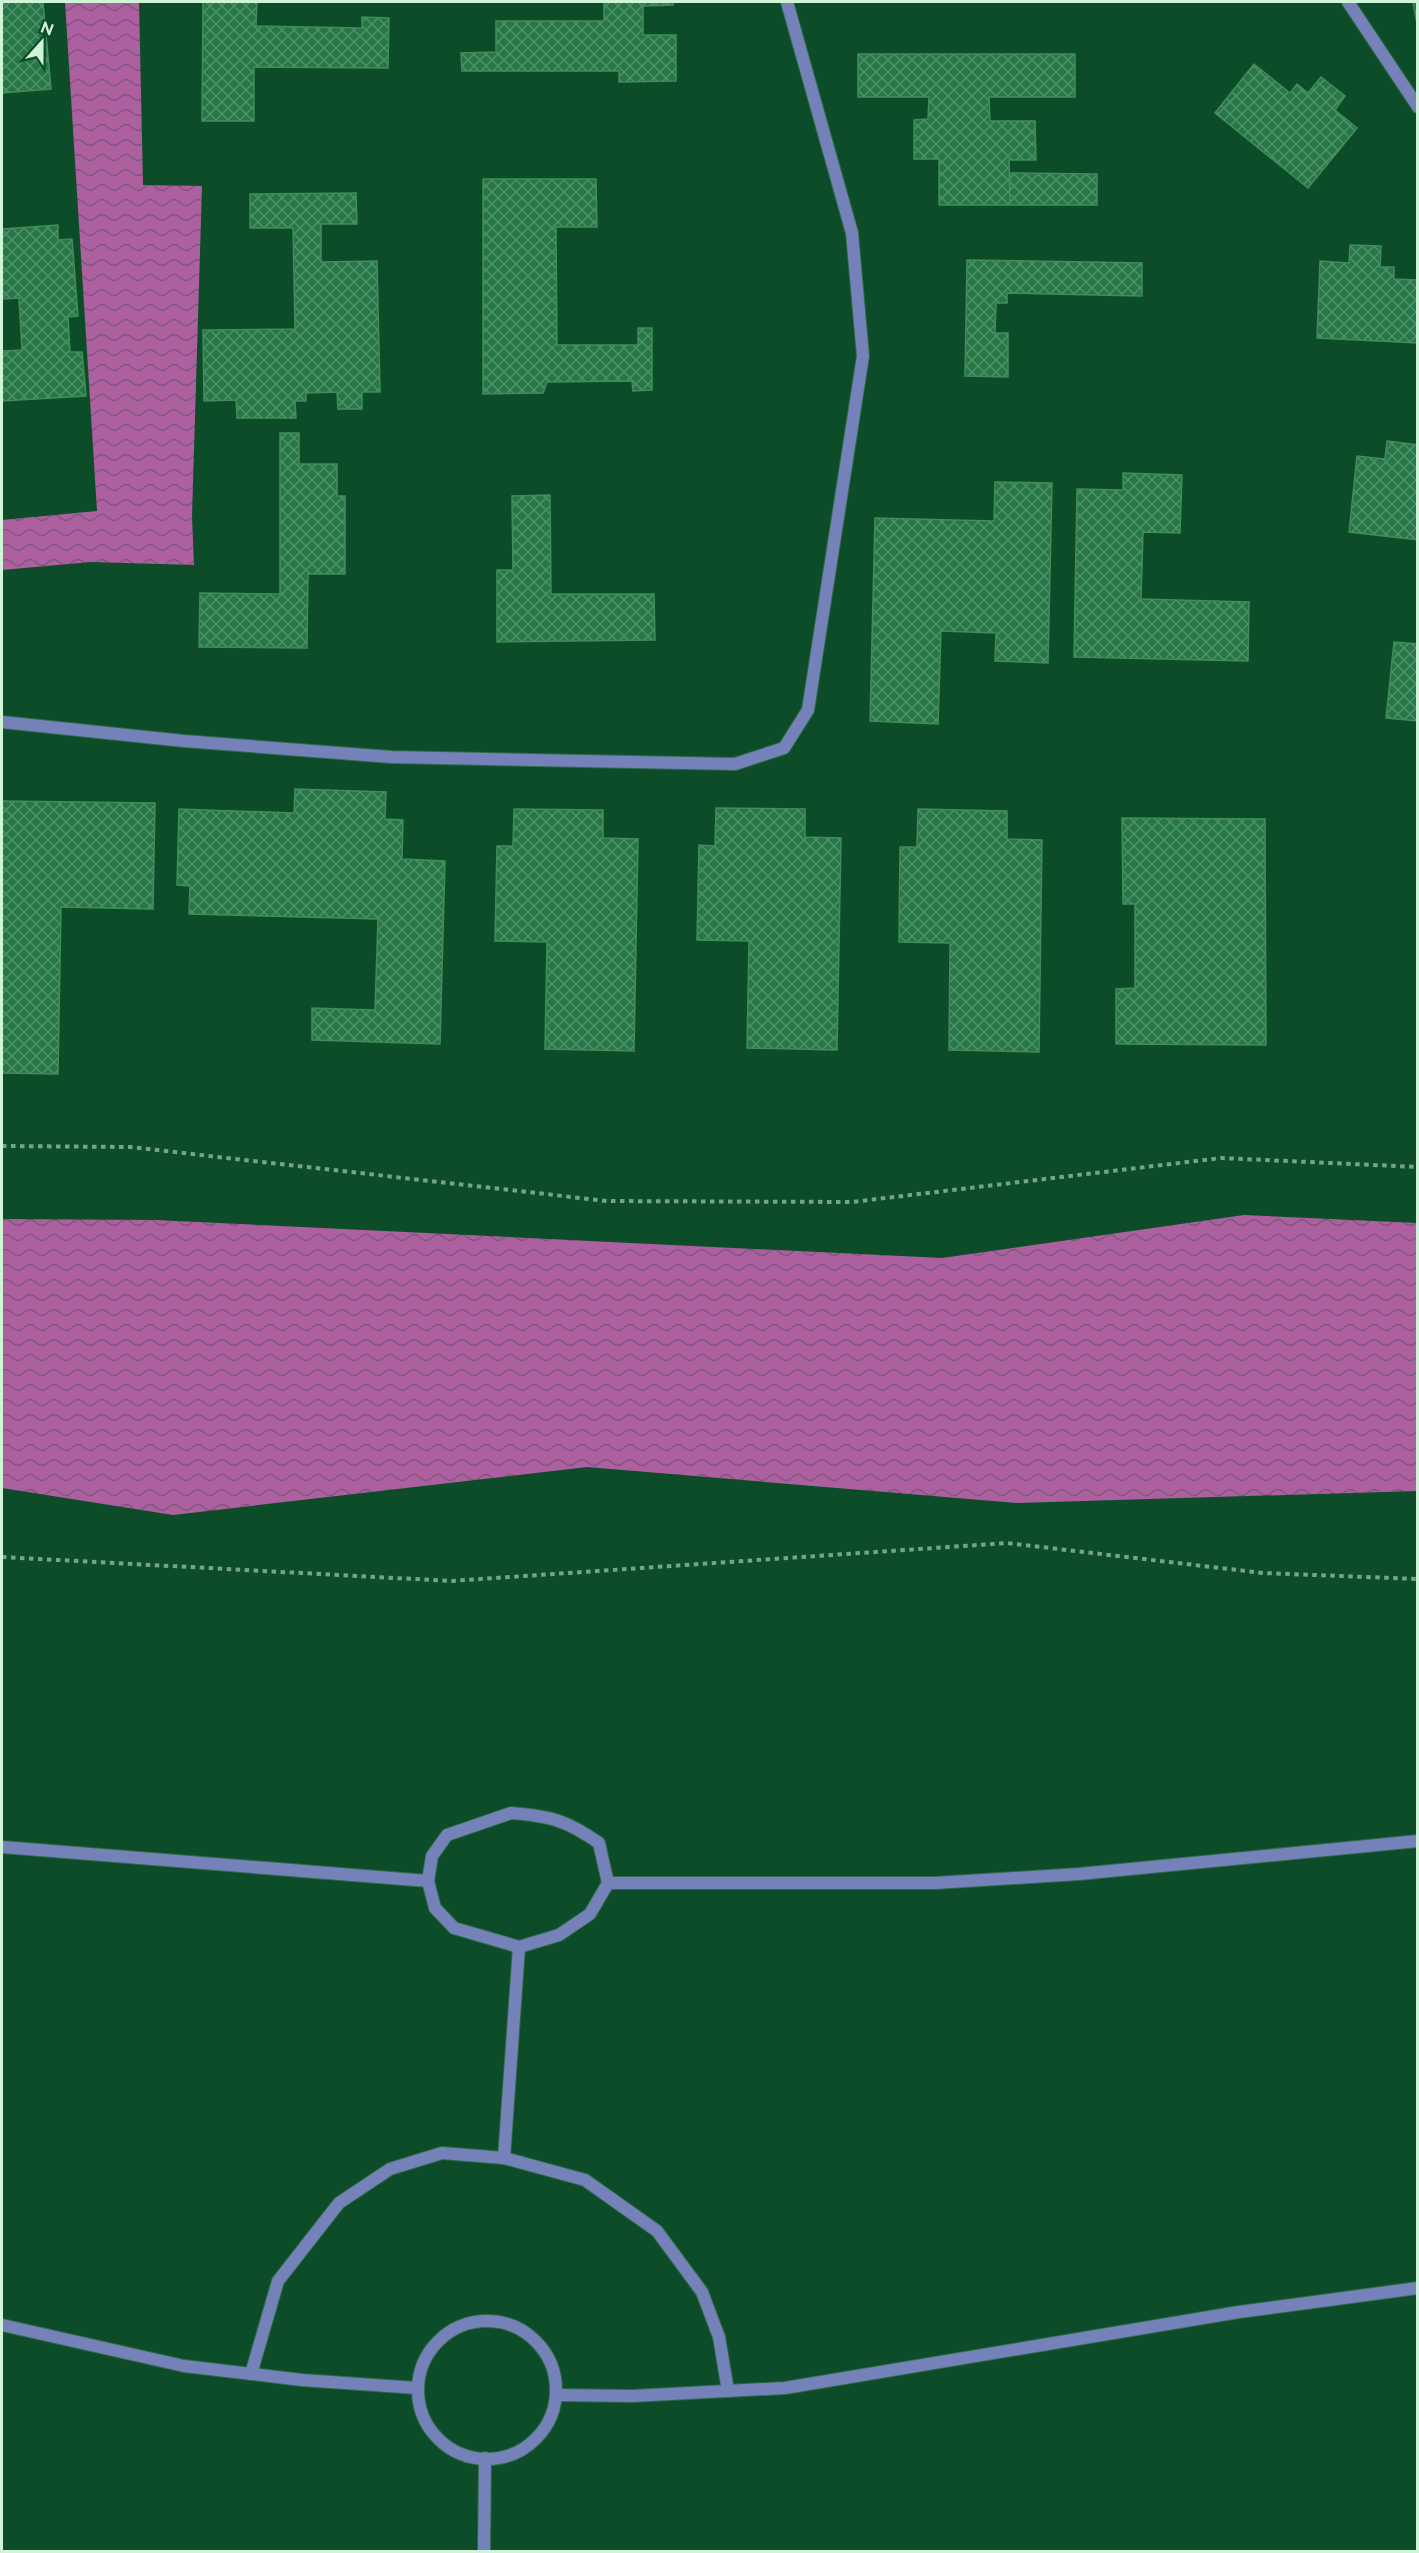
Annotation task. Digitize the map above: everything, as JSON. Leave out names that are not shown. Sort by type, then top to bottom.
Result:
[{"type":"lane","points":[[2,722],[184,741],[392,757],[735,764],[784,748],[808,710],[863,356],[852,233],[787,2]]},
{"type":"lane","points":[[1348,2],[1418,107]]},
{"type":"lane","points":[[511,1813],[546,1815],[576,1827],[599,1843],[608,1883],[590,1914],[559,1935],[519,1947],[454,1928],[435,1908],[428,1881],[432,1856],[447,1835],[511,1813]]},
{"type":"lane","points":[[608,1883],[935,1883],[1079,1874],[1418,1841]]},
{"type":"lane","points":[[2,1847],[428,1881]]},
{"type":"lane","points":[[504,2158],[519,1947]]},
{"type":"lane","points":[[251,2374],[278,2281],[339,2203],[390,2169],[442,2152],[504,2158],[585,2180],[657,2231],[702,2292],[719,2337],[728,2391]]},
{"type":"lane","points":[[557,2395],[632,2396],[785,2388],[1239,2312],[1418,2288]]},
{"type":"lane","points":[[490,2319],[514,2325],[534,2338],[544,2349],[555,2371],[557,2395],[545,2428],[535,2441],[515,2454],[501,2458],[485,2458],[463,2455],[441,2442],[433,2434],[420,2412],[417,2388],[419,2371],[429,2350],[456,2327],[490,2319]]},
{"type":"lane","points":[[2,2325],[184,2366],[417,2388]]},
{"type":"lane","points":[[484,2552],[485,2458]]},
{"type":"path","points":[[2,1146],[130,1147],[607,1201],[852,1202],[1221,1158],[1418,1167]]},
{"type":"path","points":[[2,1557],[451,1581],[1007,1543],[1263,1573],[1418,1579]]},
{"type":"water","points":[[65,2],[139,2],[143,185],[202,186],[192,516],[194,565],[91,562],[2,570],[2,520],[97,511]]},
{"type":"water","points":[[1244,1215],[1417,1223],[1417,1491],[1017,1503],[587,1467],[173,1515],[2,1488],[2,1219],[156,1220],[942,1258]]},
{"type":"building","points":[[2,2],[43,2],[51,89],[2,93]]},
{"type":"building","points":[[203,2],[257,2],[256,26],[362,28],[362,17],[389,18],[388,68],[254,67],[254,121],[202,121]]},
{"type":"building","points":[[604,2],[673,2],[673,5],[643,6],[643,35],[676,35],[676,81],[619,82],[619,71],[462,71],[461,53],[496,52],[496,21],[604,21]]},
{"type":"building","points":[[1413,2],[1418,2],[1418,29]]},
{"type":"building","points":[[858,54],[1075,54],[1075,97],[989,97],[990,121],[1035,121],[1036,160],[1009,160],[1010,205],[939,205],[939,159],[914,159],[914,120],[928,119],[929,97],[858,97]]},
{"type":"building","points":[[1254,64],[1290,93],[1297,84],[1308,93],[1321,77],[1345,96],[1335,110],[1357,128],[1308,188],[1215,113]]},
{"type":"building","points":[[1010,173],[1097,174],[1097,205],[1010,205]]},
{"type":"building","points":[[483,179],[596,179],[597,227],[556,227],[557,345],[638,345],[638,328],[652,328],[652,390],[633,391],[632,381],[547,382],[543,393],[483,394]]},
{"type":"building","points":[[356,193],[357,224],[321,224],[321,262],[377,261],[380,392],[362,392],[362,409],[338,409],[337,392],[306,393],[306,401],[295,401],[296,418],[237,418],[236,400],[204,401],[203,330],[295,329],[293,228],[250,228],[250,194]]},
{"type":"building","points":[[58,225],[58,240],[72,239],[78,316],[68,317],[70,352],[82,352],[86,396],[2,401],[2,351],[22,350],[19,298],[2,299],[2,229]]},
{"type":"building","points":[[1350,245],[1381,246],[1380,267],[1394,267],[1394,279],[1418,280],[1418,343],[1317,338],[1320,261],[1349,263]]},
{"type":"building","points":[[967,260],[1142,263],[1142,296],[1007,293],[1007,303],[996,303],[995,333],[1008,333],[1008,377],[965,376]]},
{"type":"building","points":[[280,433],[299,433],[299,464],[337,464],[337,496],[345,496],[345,574],[308,574],[307,648],[199,647],[200,593],[280,594]]},
{"type":"building","points":[[1387,441],[1418,445],[1418,540],[1349,532],[1357,456],[1385,459]]},
{"type":"building","points":[[1123,473],[1182,475],[1180,533],[1143,532],[1141,599],[1249,602],[1248,661],[1074,657],[1077,489],[1123,490]]},
{"type":"building","points":[[995,482],[1052,483],[1048,663],[995,661],[996,633],[941,631],[938,724],[870,721],[875,518],[994,521]]},
{"type":"building","points":[[550,495],[551,594],[654,594],[655,640],[497,642],[497,570],[513,570],[512,496]]},
{"type":"building","points":[[1394,642],[1418,644],[1418,721],[1386,718]]},
{"type":"building","points":[[295,789],[386,792],[385,819],[403,820],[402,859],[445,861],[440,1044],[312,1040],[312,1008],[375,1010],[378,919],[189,914],[190,886],[177,885],[179,809],[294,813]]},
{"type":"building","points":[[2,801],[155,803],[153,909],[61,907],[58,1074],[2,1073]]},
{"type":"building","points":[[716,808],[805,809],[805,837],[841,838],[837,1050],[747,1048],[749,941],[697,940],[699,845],[715,846]]},
{"type":"building","points":[[514,809],[603,810],[603,838],[638,839],[634,1051],[545,1049],[547,942],[495,941],[497,846],[513,846]]},
{"type":"building","points":[[918,809],[1007,811],[1007,839],[1042,840],[1039,1052],[949,1050],[950,943],[899,942],[900,847],[917,847]]},
{"type":"building","points":[[1122,818],[1265,819],[1266,1045],[1116,1044],[1116,989],[1135,988],[1135,904],[1123,904]]}]
